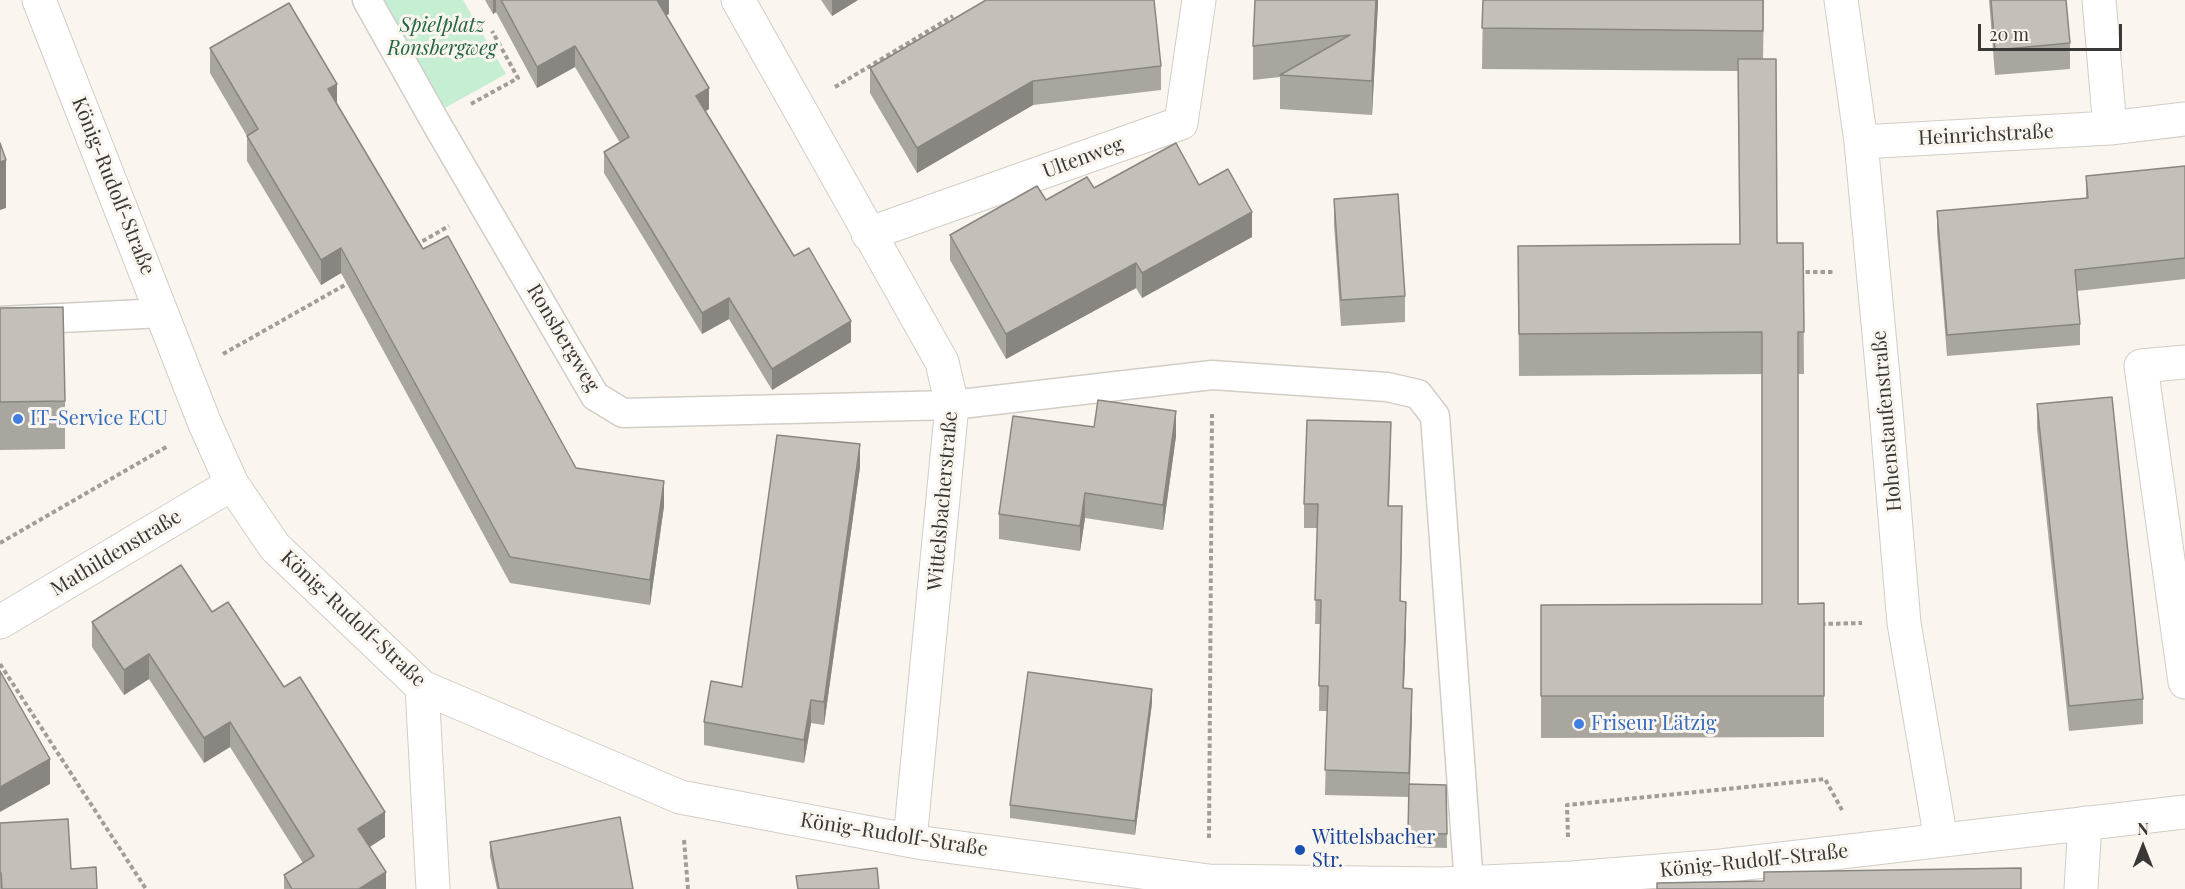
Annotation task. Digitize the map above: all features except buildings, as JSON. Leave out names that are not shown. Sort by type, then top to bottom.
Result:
[{"type":"street","name":"König-Rudolf-Straße","points":[[39,0],[205,424],[232,484],[275,546],[422,687],[680,797],[910,840],[1209,885],[1469,884],[1572,878],[1721,866],[2185,812]]},
{"type":"street","name":"Wittelsbacherstraße","points":[[738,0],[942,362],[952,405],[910,840]]},
{"type":"street","name":"Ultenweg","points":[[868,234],[1181,123],[1199,0]]},
{"type":"street","name":"Hohenstaufenstraße","points":[[1841,0],[1861,142],[1904,623],[1932,799],[1941,840]]},
{"type":"street","points":[[2099,0],[2110,128]]},
{"type":"street","name":"Heinrichstraße","points":[[1861,142],[2110,128],[2185,119]]},
{"type":"street","points":[[2185,362],[2141,366],[2185,682]]},
{"type":"street","name":"Mathildenstraße","points":[[0,622],[232,484]]},
{"type":"street","points":[[422,687],[433,889]]},
{"type":"street","points":[[2081,889],[2085,823]]},
{"type":"lane","name":"Ronsbergweg","points":[[367,0],[595,396],[623,413],[952,405],[1212,375],[1387,387],[1418,394],[1435,416],[1469,884]]},
{"type":"lane","points":[[0,321],[163,313]]},
{"type":"path","points":[[798,109],[953,16]]},
{"type":"path","points":[[436,123],[518,78],[492,31]]},
{"type":"path","points":[[413,246],[484,206]]},
{"type":"path","points":[[1790,272],[1873,273]]},
{"type":"path","points":[[186,374],[352,281]]},
{"type":"path","points":[[1209,885],[1212,375]]},
{"type":"path","points":[[0,543],[205,424]]},
{"type":"path","points":[[1821,624],[1904,623]]},
{"type":"path","points":[[0,663],[146,889]]},
{"type":"path","points":[[1568,839],[1567,805],[1825,780],[1842,810]]},
{"type":"green space","name":"Spielplatz Ronsbergweg","points":[[378,0],[463,0],[506,74],[441,110]]},
{"type":"place","name":"IT-Service ECU","points":[[18,419]]},
{"type":"place","name":"Friseur Lätzig","points":[[1579,724]]},
{"type":"place","name":"Wittelsbacher Str.","points":[[1300,850]]}]
